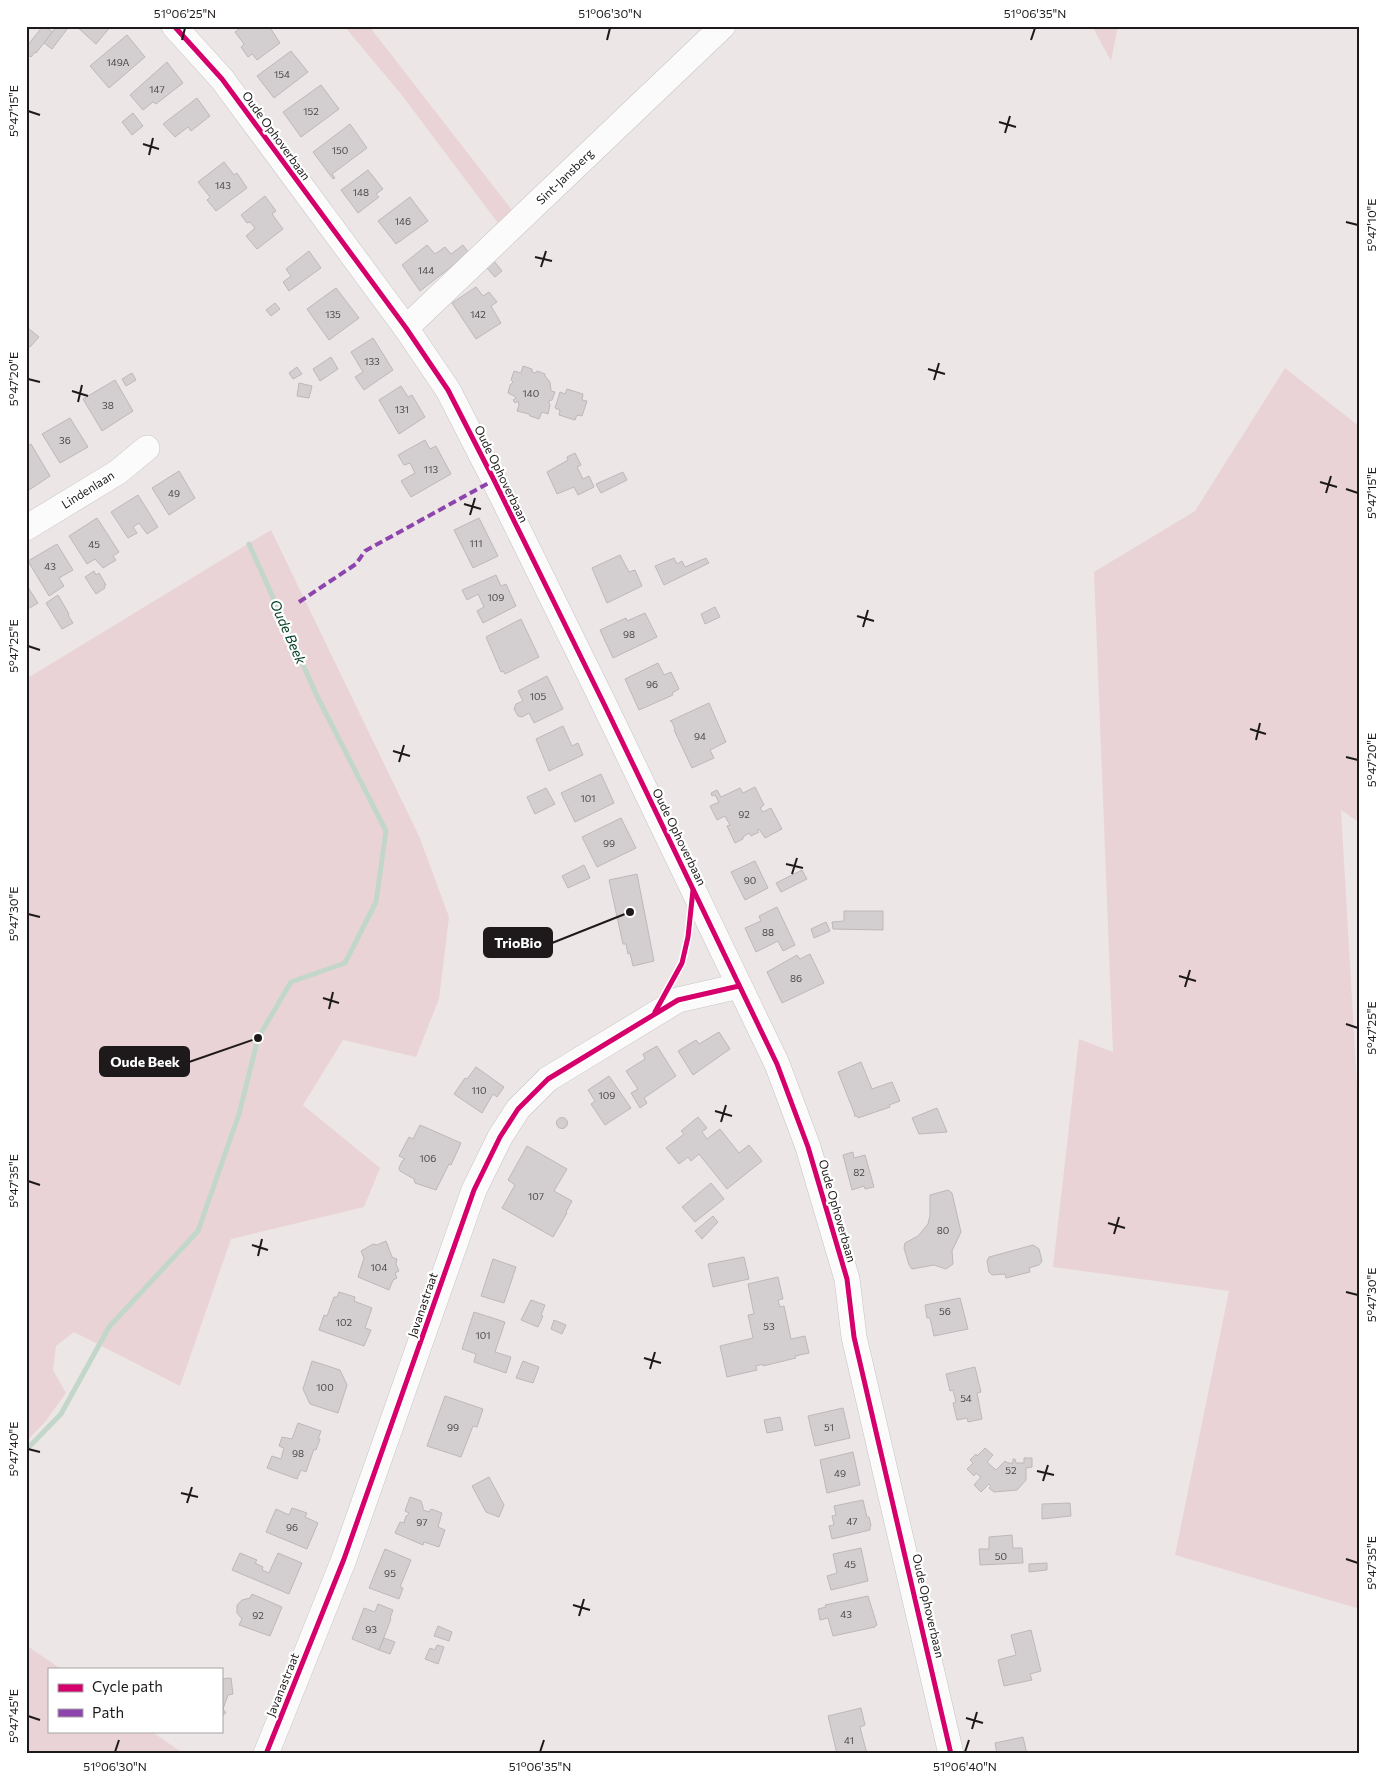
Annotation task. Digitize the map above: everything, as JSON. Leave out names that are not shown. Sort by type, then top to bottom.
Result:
[{"type":"street","name":"Oude Ophoverbaan","points":[[174,26],[222,79],[406,328],[448,390],[494,480],[777,1064],[808,1147],[847,1279],[854,1337],[951,1754]]},
{"type":"street","name":"Sint-Jansberg","points":[[406,328],[723,26]]},
{"type":"street","name":"Lindenlaan","points":[[26,528],[118,472],[148,448]]},
{"type":"street","name":"Javanastraat","points":[[266,1754],[344,1560],[474,1190],[500,1137],[518,1109],[548,1079],[655,1012],[678,1000],[739,986]]},
{"type":"shaded area","points":[[344,26],[369,26],[515,214],[501,227],[401,94]]},
{"type":"shaded area","points":[[1092,26],[1118,26],[1111,61]]},
{"type":"shaded area","points":[[1285,368],[1360,427],[1360,823],[1341,810],[1357,1085],[1360,1088],[1360,1609],[1175,1555],[1229,1291],[1053,1267],[1079,1039],[1113,1052],[1094,572],[1195,511]]},
{"type":"shaded area","points":[[271,530],[419,836],[449,917],[439,999],[416,1057],[343,1040],[303,1105],[380,1168],[364,1207],[231,1239],[180,1386],[74,1332],[56,1346],[53,1370],[66,1393],[45,1422],[26,1442],[26,679]]},
{"type":"shaded area","points":[[26,1645],[60,1668],[48,1668],[48,1732],[152,1732],[184,1754],[26,1754]]},
{"type":"building","points":[[43,26],[53,32],[31,57],[26,54],[27,46]]},
{"type":"building","points":[[57,26],[68,28],[52,49],[44,43]]},
{"type":"building","points":[[76,26],[111,26],[96,44]]},
{"type":"building","points":[[243,26],[269,26],[280,43],[257,60],[252,54],[248,57],[241,47],[244,44],[235,32]]},
{"type":"building","points":[[127,35],[145,57],[109,88],[90,66]]},
{"type":"building","points":[[291,51],[308,72],[274,98],[257,76]]},
{"type":"building","points":[[167,62],[183,83],[156,104],[153,102],[143,110],[130,95]]},
{"type":"building","points":[[321,85],[339,109],[301,137],[283,112]]},
{"type":"building","points":[[197,98],[210,116],[191,131],[188,127],[175,137],[163,124]]},
{"type":"building","points":[[133,113],[143,126],[132,135],[122,122]]},
{"type":"building","points":[[350,124],[367,148],[332,174],[335,178],[333,179],[313,152]]},
{"type":"building","points":[[224,162],[234,175],[237,173],[247,188],[216,211],[207,200],[210,197],[198,182]]},
{"type":"building","points":[[368,170],[383,189],[376,194],[379,197],[358,213],[341,190]]},
{"type":"building","points":[[265,196],[276,211],[272,214],[283,229],[257,249],[246,236],[255,228],[250,222],[247,223],[241,215]]},
{"type":"building","points":[[410,197],[428,221],[396,244],[378,221]]},
{"type":"building","points":[[427,245],[435,254],[445,247],[451,254],[463,245],[469,253],[420,291],[402,265]]},
{"type":"building","points":[[309,251],[321,268],[289,291],[283,282],[291,276],[286,269]]},
{"type":"building","points":[[494,261],[502,271],[495,277],[486,267]]},
{"type":"building","points":[[476,287],[483,296],[489,292],[497,302],[491,306],[501,323],[476,339],[452,303]]},
{"type":"building","points":[[336,288],[359,318],[329,340],[307,309]]},
{"type":"building","points":[[275,303],[280,309],[271,316],[266,310]]},
{"type":"building","points":[[28,328],[39,337],[30,347],[26,344],[26,329]]},
{"type":"building","points":[[373,338],[393,370],[364,390],[355,377],[363,372],[351,352]]},
{"type":"building","points":[[331,357],[338,369],[320,381],[313,369]]},
{"type":"building","points":[[523,366],[532,369],[532,372],[535,373],[537,371],[545,374],[550,382],[551,391],[555,392],[552,400],[549,401],[548,414],[542,412],[539,419],[517,411],[518,401],[515,403],[513,400],[516,398],[508,393],[513,382],[511,380],[514,371],[521,373]]},
{"type":"building","points":[[297,367],[302,374],[293,379],[289,373]]},
{"type":"building","points":[[132,373],[136,380],[126,386],[122,379]]},
{"type":"building","points":[[115,380],[133,411],[102,431],[83,399]]},
{"type":"building","points":[[299,383],[312,386],[309,398],[297,396]]},
{"type":"building","points":[[401,386],[408,397],[412,395],[425,417],[399,434],[379,400]]},
{"type":"building","points":[[567,389],[583,394],[582,400],[587,401],[582,416],[577,415],[575,420],[559,415],[560,410],[555,408],[560,392],[565,394]]},
{"type":"building","points":[[70,418],[88,447],[60,463],[42,434]]},
{"type":"building","points":[[425,440],[430,449],[436,446],[451,474],[411,497],[401,481],[415,473],[410,463],[404,465],[398,455]]},
{"type":"building","points":[[31,444],[50,476],[26,492],[26,447]]},
{"type":"building","points":[[575,453],[581,465],[577,467],[583,479],[589,476],[594,487],[578,495],[574,487],[557,494],[547,472],[568,460],[567,457]]},
{"type":"building","points":[[179,471],[195,498],[169,515],[152,488]]},
{"type":"building","points":[[623,472],[627,480],[601,493],[596,484]]},
{"type":"building","points":[[138,495],[158,527],[147,534],[139,523],[133,527],[137,533],[128,538],[111,512]]},
{"type":"building","points":[[97,518],[119,552],[113,556],[116,560],[103,568],[95,559],[87,564],[69,536]]},
{"type":"building","points":[[479,518],[498,556],[473,568],[454,530]]},
{"type":"building","points":[[57,544],[73,570],[59,578],[64,586],[49,596],[28,561]]},
{"type":"building","points":[[620,555],[629,572],[635,570],[642,586],[607,603],[592,568]]},
{"type":"building","points":[[674,558],[677,564],[682,561],[685,567],[706,558],[709,563],[664,585],[655,566]]},
{"type":"building","points":[[94,571],[96,575],[99,573],[106,585],[104,586],[105,588],[96,594],[85,577]]},
{"type":"building","points":[[496,575],[501,586],[506,584],[516,606],[483,623],[477,611],[484,607],[478,594],[467,600],[462,590]]},
{"type":"building","points":[[26,584],[38,603],[26,610]]},
{"type":"building","points":[[58,595],[73,623],[62,629],[46,603]]},
{"type":"building","points":[[715,607],[720,617],[705,624],[701,614]]},
{"type":"building","points":[[645,613],[657,637],[613,658],[600,630],[626,618],[627,621]]},
{"type":"building","points":[[521,619],[539,657],[505,674],[503,671],[501,672],[486,637]]},
{"type":"building","points":[[658,663],[664,675],[671,672],[679,689],[672,693],[673,695],[639,710],[625,679]]},
{"type":"building","points":[[547,676],[563,709],[534,723],[529,713],[522,717],[518,716],[514,709],[516,704],[523,701],[518,691]]},
{"type":"building","points":[[709,703],[726,742],[710,750],[714,758],[692,768],[670,721]]},
{"type":"building","points":[[563,726],[572,746],[578,743],[583,755],[549,771],[536,739]]},
{"type":"building","points":[[601,774],[614,803],[575,822],[561,793]]},
{"type":"building","points":[[755,787],[764,805],[760,808],[763,812],[771,808],[782,829],[765,838],[759,829],[757,830],[759,832],[751,836],[749,833],[735,843],[727,826],[730,825],[725,816],[717,820],[710,806],[719,802],[715,795],[712,796],[711,793],[717,790],[721,797],[740,788],[743,793]]},
{"type":"building","points":[[546,788],[555,804],[535,814],[527,797]]},
{"type":"building","points":[[621,818],[636,848],[597,867],[582,837]]},
{"type":"building","points":[[755,861],[768,888],[745,900],[731,872]]},
{"type":"building","points":[[584,865],[590,878],[568,888],[562,876]]},
{"type":"building","points":[[802,870],[807,879],[781,892],[776,883]]},
{"type":"building","points":[[637,874],[654,961],[633,966],[626,944],[623,944],[609,880]]},
{"type":"building","points":[[777,907],[795,945],[783,951],[778,941],[756,952],[745,928],[761,921],[759,916]]},
{"type":"building","points":[[844,911],[883,911],[883,930],[833,929],[832,922],[844,921]]},
{"type":"building","points":[[826,922],[830,931],[814,938],[811,929]]},
{"type":"building","points":[[810,954],[824,983],[782,1003],[767,972],[797,955],[800,959]]},
{"type":"building","points":[[719,1032],[730,1049],[693,1075],[678,1051],[696,1040],[699,1044]]},
{"type":"building","points":[[657,1046],[676,1076],[644,1098],[647,1103],[640,1108],[631,1093],[638,1089],[626,1071],[645,1059],[643,1054]]},
{"type":"building","points":[[861,1062],[872,1089],[892,1082],[900,1101],[889,1105],[890,1107],[858,1118],[854,1116],[838,1072]]},
{"type":"building","points":[[476,1067],[504,1087],[497,1097],[493,1094],[482,1113],[454,1094],[465,1078],[467,1079]]},
{"type":"building","points":[[609,1076],[631,1108],[605,1125],[591,1104],[595,1101],[588,1090]]},
{"type":"building","points":[[937,1108],[947,1132],[919,1134],[912,1118]]},
{"type":"building","points":[[698,1117],[707,1128],[702,1132],[707,1139],[720,1129],[739,1153],[749,1145],[762,1161],[727,1189],[699,1154],[691,1161],[688,1157],[679,1164],[666,1148],[684,1134],[681,1131]]},
{"type":"building","points":[[560,1118],[564,1118],[567,1123],[566,1127],[560,1128],[557,1125],[557,1121]]},
{"type":"building","points":[[420,1125],[461,1143],[451,1165],[449,1164],[436,1190],[415,1183],[414,1179],[400,1171],[399,1168],[405,1159],[399,1156],[409,1137],[413,1139]]},
{"type":"building","points":[[527,1146],[567,1169],[554,1191],[572,1201],[553,1237],[502,1208],[515,1185],[508,1180]]},
{"type":"building","points":[[853,1152],[854,1158],[865,1155],[874,1187],[865,1189],[864,1186],[852,1190],[843,1155]]},
{"type":"building","points":[[711,1183],[724,1199],[695,1222],[682,1207]]},
{"type":"building","points":[[948,1190],[952,1193],[961,1232],[952,1251],[953,1264],[946,1269],[934,1265],[912,1269],[904,1248],[905,1243],[918,1236],[928,1224],[930,1195]]},
{"type":"building","points":[[713,1216],[718,1222],[702,1239],[695,1231]]},
{"type":"building","points":[[386,1241],[392,1257],[397,1259],[396,1264],[399,1271],[395,1273],[397,1278],[393,1280],[389,1290],[358,1277],[364,1258],[361,1251],[373,1244],[377,1245]]},
{"type":"building","points":[[1033,1245],[1039,1249],[1042,1261],[1039,1265],[1029,1268],[1030,1272],[1006,1278],[1005,1274],[992,1275],[989,1272],[987,1261],[989,1257]]},
{"type":"building","points":[[744,1257],[749,1279],[713,1287],[708,1264]]},
{"type":"building","points":[[493,1259],[516,1267],[504,1303],[481,1296]]},
{"type":"building","points":[[778,1277],[783,1299],[778,1300],[780,1307],[784,1306],[791,1339],[805,1336],[809,1353],[795,1356],[796,1358],[756,1366],[757,1370],[727,1377],[720,1346],[753,1338],[748,1315],[754,1314],[748,1284]]},
{"type":"building","points":[[339,1292],[355,1297],[354,1301],[372,1308],[365,1328],[371,1330],[364,1346],[319,1330],[324,1315],[327,1316],[334,1297],[337,1297]]},
{"type":"building","points":[[960,1298],[968,1329],[934,1336],[930,1318],[927,1318],[925,1305]]},
{"type":"building","points":[[531,1300],[545,1305],[538,1327],[521,1320]]},
{"type":"building","points":[[474,1312],[505,1322],[495,1352],[511,1357],[506,1373],[474,1362],[476,1354],[462,1349]]},
{"type":"building","points":[[554,1320],[566,1325],[562,1334],[551,1329]]},
{"type":"building","points":[[312,1361],[340,1370],[347,1385],[338,1413],[310,1404],[303,1389]]},
{"type":"building","points":[[523,1361],[539,1367],[533,1383],[516,1378]]},
{"type":"building","points":[[975,1367],[981,1392],[977,1393],[982,1419],[968,1422],[967,1418],[957,1420],[953,1403],[956,1402],[953,1390],[950,1391],[946,1374]]},
{"type":"building","points":[[445,1396],[483,1409],[477,1427],[473,1426],[461,1457],[427,1446]]},
{"type":"building","points":[[843,1408],[850,1438],[815,1446],[808,1416]]},
{"type":"building","points":[[780,1417],[783,1430],[767,1433],[764,1420]]},
{"type":"building","points":[[298,1423],[321,1431],[316,1450],[314,1449],[306,1472],[301,1470],[297,1479],[267,1468],[272,1456],[281,1459],[284,1448],[279,1446],[282,1437],[292,1439]]},
{"type":"building","points":[[985,1448],[993,1455],[987,1462],[996,1470],[1005,1461],[1013,1463],[1013,1459],[1015,1459],[1016,1463],[1024,1463],[1024,1458],[1032,1458],[1032,1467],[1026,1468],[1026,1480],[1017,1490],[994,1492],[989,1488],[991,1486],[989,1484],[981,1492],[974,1485],[981,1477],[976,1473],[974,1476],[967,1469],[973,1463],[970,1460]]},
{"type":"building","points":[[853,1452],[860,1485],[827,1493],[820,1460]]},
{"type":"building","points":[[489,1477],[504,1505],[499,1517],[486,1512],[472,1486]]},
{"type":"building","points":[[410,1497],[421,1501],[423,1510],[429,1512],[431,1509],[442,1513],[438,1527],[445,1530],[439,1547],[424,1542],[423,1545],[395,1533],[400,1522],[405,1523],[406,1516],[409,1513],[405,1511]]},
{"type":"building","points":[[863,1500],[867,1517],[869,1517],[870,1530],[832,1539],[829,1526],[834,1525],[832,1516],[836,1515],[834,1506]]},
{"type":"building","points":[[1070,1503],[1071,1516],[1042,1519],[1042,1504]]},
{"type":"building","points":[[292,1508],[307,1513],[305,1517],[318,1523],[307,1549],[266,1532],[276,1509],[289,1515]]},
{"type":"building","points":[[1012,1535],[1013,1548],[1022,1548],[1023,1563],[980,1565],[979,1549],[989,1549],[989,1537]]},
{"type":"building","points":[[861,1548],[868,1581],[831,1590],[827,1576],[837,1573],[833,1554]]},
{"type":"building","points":[[385,1549],[411,1560],[400,1587],[403,1588],[399,1599],[369,1588]]},
{"type":"building","points":[[240,1553],[257,1560],[255,1563],[263,1567],[262,1570],[269,1573],[278,1553],[302,1563],[289,1594],[232,1570]]},
{"type":"building","points":[[1047,1563],[1047,1570],[1029,1572],[1029,1564]]},
{"type":"building","points":[[252,1594],[282,1607],[270,1636],[239,1625],[242,1619],[237,1613],[237,1605],[242,1600],[250,1598]]},
{"type":"building","points":[[868,1596],[877,1625],[875,1627],[833,1636],[828,1618],[820,1620],[818,1609],[826,1607],[825,1605]]},
{"type":"building","points":[[378,1604],[393,1610],[379,1650],[352,1639],[364,1608],[375,1612]]},
{"type":"building","points":[[438,1626],[452,1632],[449,1641],[434,1636]]},
{"type":"building","points":[[1031,1630],[1041,1671],[1030,1674],[1032,1680],[1004,1686],[998,1660],[1016,1655],[1011,1635]]},
{"type":"building","points":[[384,1638],[395,1642],[390,1654],[379,1650]]},
{"type":"building","points":[[437,1645],[444,1647],[438,1664],[425,1659],[430,1648],[435,1650]]},
{"type":"building","points":[[231,1678],[233,1694],[228,1695],[223,1709],[226,1713],[222,1715],[222,1679]]},
{"type":"building","points":[[861,1708],[865,1725],[860,1727],[867,1754],[837,1754],[828,1716]]},
{"type":"building","points":[[1023,1737],[1027,1754],[997,1754],[995,1743]]},
{"type":"waterway","name":"Oude Beek","points":[[26,1450],[61,1414],[109,1327],[198,1231],[239,1114],[258,1038],[291,982],[345,963],[376,902],[386,831],[317,696],[249,544]]},
{"type":"marked path","points":[[299,602],[356,564],[365,551],[494,480]]},
{"type":"cycle path","points":[[174,26],[222,79],[406,328],[448,390],[605,706],[777,1064],[808,1147],[847,1279],[854,1337],[951,1754]]},
{"type":"cycle path","points":[[655,1012],[682,963],[688,937],[693,890]]},
{"type":"cycle path","points":[[266,1754],[344,1559],[474,1190],[500,1137],[518,1109],[548,1079],[678,1000],[739,986]]},
{"type":"place","name":"TrioBio","points":[[630,912]]},
{"type":"place","name":"Oude Beek","points":[[258,1038]]}]
